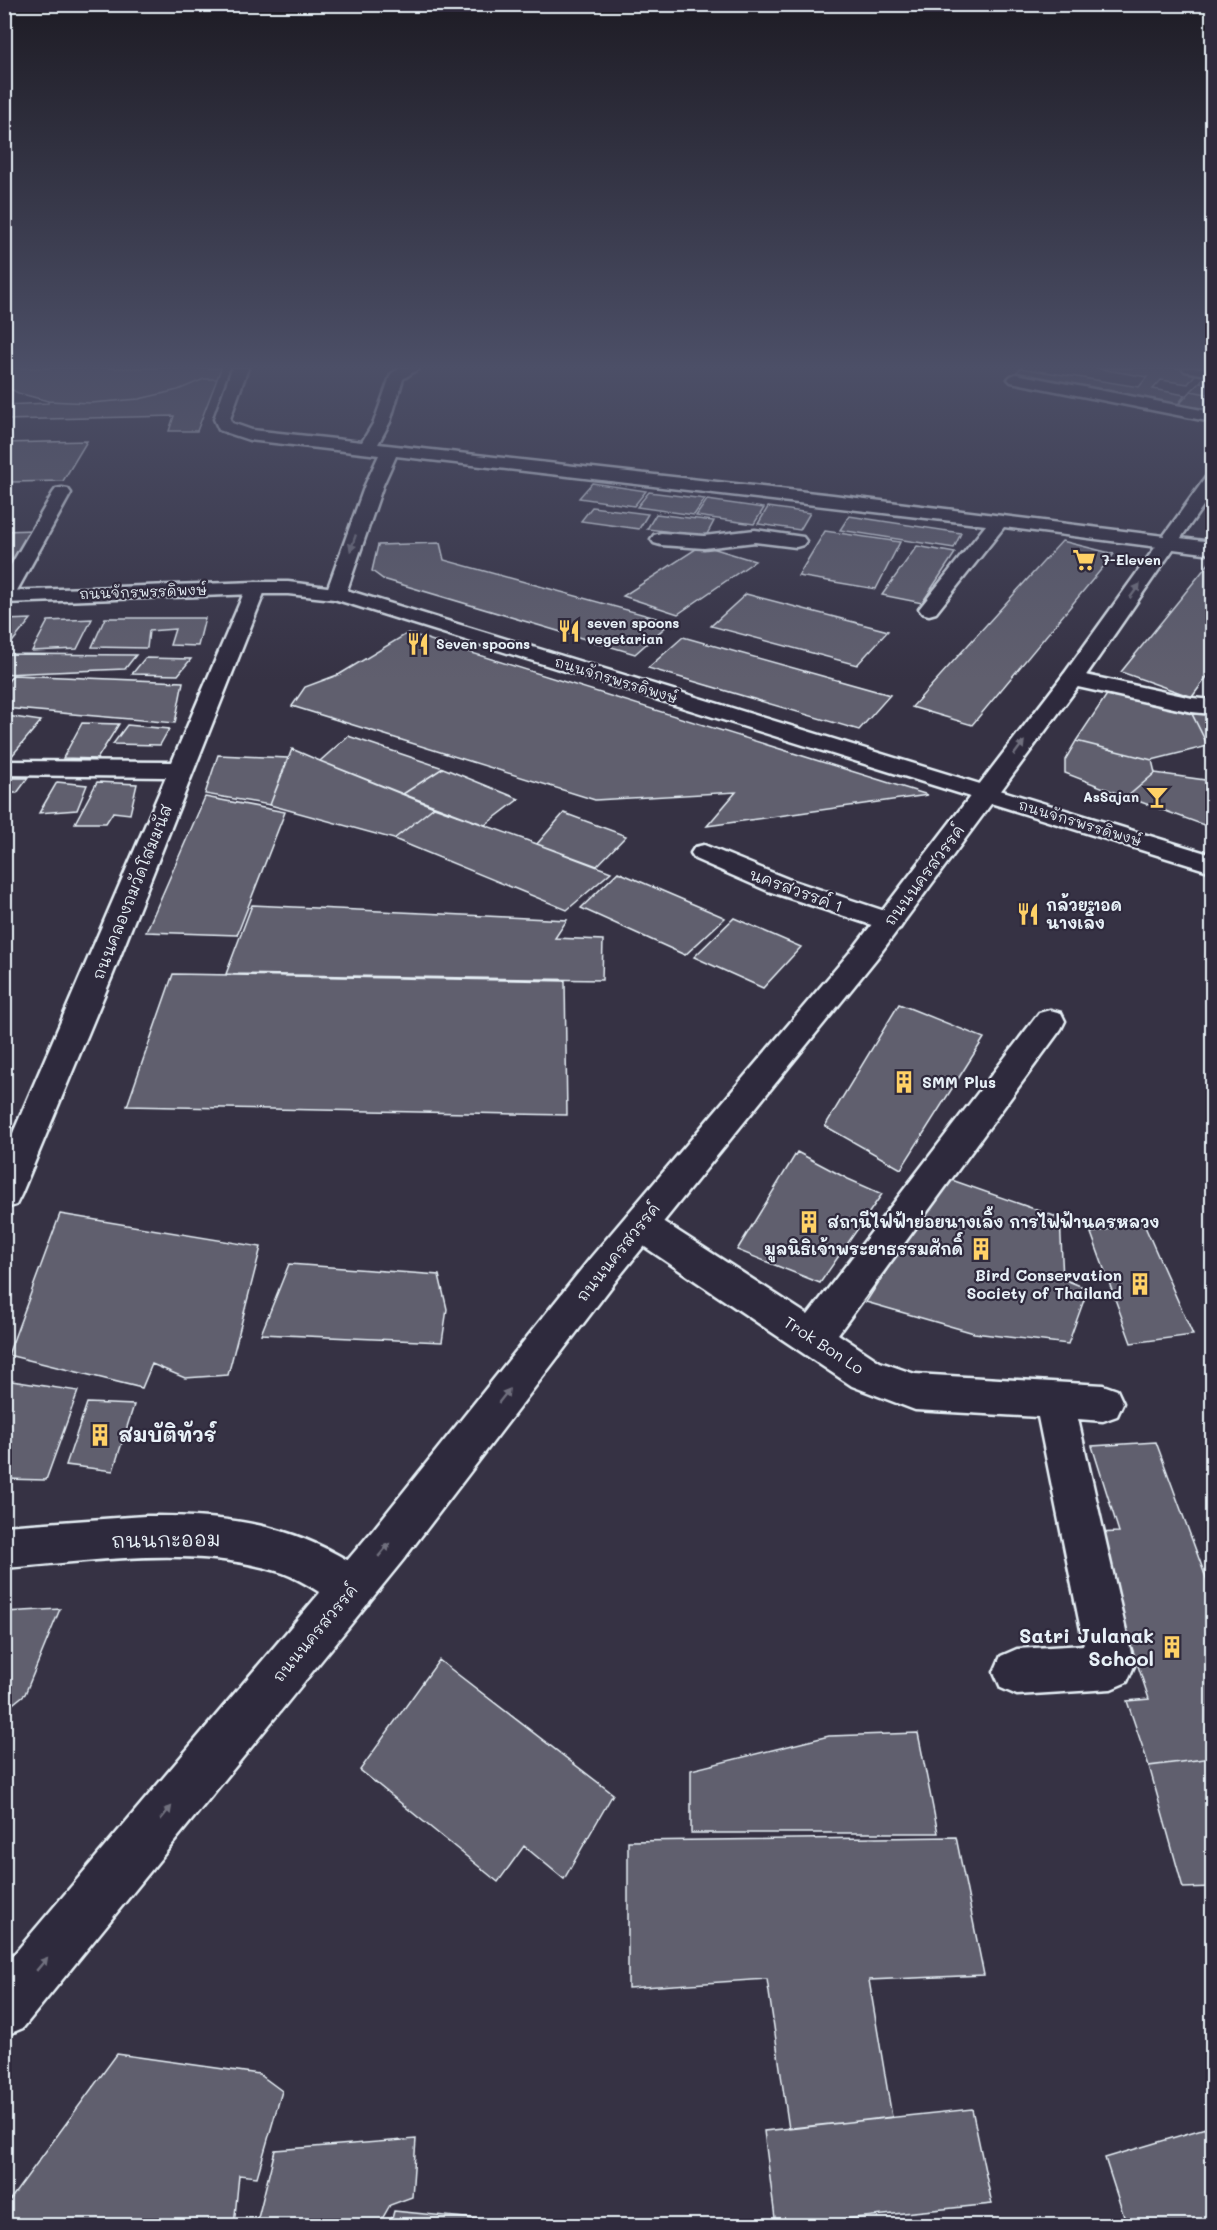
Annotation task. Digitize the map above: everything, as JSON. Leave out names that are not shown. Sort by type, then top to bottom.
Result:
[{"type":"street","points":[[336,593],[380,472]]},
{"type":"street","points":[[579,472],[1212,548]]},
{"type":"street","name":"ถนนนครสวรรค์","points":[[4,2009],[352,1588],[640,1225],[890,922],[1072,678],[1212,482]]},
{"type":"street","points":[[4,596],[63,493]]},
{"type":"street","points":[[929,609],[999,521]]},
{"type":"street","points":[[660,539],[704,542],[755,536],[796,541]]},
{"type":"street","name":"ถนนจักรพรรดิพงษ์","points":[[4,596],[256,588],[288,588],[336,593],[1212,864]]},
{"type":"street","name":"ถนนคลองถมวัดโสมมนัส","points":[[4,1195],[98,974],[256,588]]},
{"type":"street","points":[[1072,678],[1192,705],[1212,707]]},
{"type":"street","points":[[4,768],[182,770]]},
{"type":"street","name":"นครสวรรค์ 1","points":[[704,853],[778,885],[890,922]]},
{"type":"street","points":[[813,1338],[1050,1021]]},
{"type":"street","name":"Trok Bon Lo","points":[[640,1225],[866,1374],[915,1392],[1103,1402]]},
{"type":"street","points":[[1017,1672],[1111,1666],[1054,1400]]},
{"type":"street","name":"ถนนกะออม","points":[[4,1547],[183,1536],[240,1540],[286,1552],[352,1588]]},
{"type":"building","points":[[4,472],[68,472],[63,481],[12,482],[4,494]]},
{"type":"building","points":[[592,483],[646,491],[634,506],[579,498]]},
{"type":"building","points":[[649,492],[705,499],[694,515],[637,507]]},
{"type":"building","points":[[707,500],[764,508],[754,524],[696,516]]},
{"type":"building","points":[[592,507],[648,514],[639,529],[581,521]]},
{"type":"building","points":[[768,507],[810,513],[800,530],[758,524]]},
{"type":"building","points":[[656,514],[714,521],[706,536],[647,529]]},
{"type":"building","points":[[849,516],[961,533],[954,548],[840,530]]},
{"type":"building","points":[[33,530],[13,563],[4,563],[4,531]]},
{"type":"building","points":[[825,531],[900,542],[876,589],[798,576]]},
{"type":"building","points":[[1062,541],[1114,554],[972,725],[912,707]]},
{"type":"building","points":[[440,543],[444,560],[671,622],[635,654],[383,579],[372,571],[378,545]]},
{"type":"building","points":[[702,545],[755,561],[678,614],[623,596]]},
{"type":"building","points":[[917,546],[955,553],[922,603],[882,595]]},
{"type":"building","points":[[1212,562],[1212,670],[1192,697],[1121,672]]},
{"type":"building","points":[[746,594],[888,631],[857,665],[711,626]]},
{"type":"building","points":[[105,618],[205,618],[198,646],[170,645],[175,629],[149,631],[147,648],[92,647]]},
{"type":"building","points":[[31,619],[4,652],[5,620]]},
{"type":"building","points":[[92,619],[77,649],[32,651],[48,621]]},
{"type":"building","points":[[408,633],[928,795],[707,826],[736,792],[595,800],[292,706],[305,687],[340,674]]},
{"type":"building","points":[[683,637],[890,695],[859,730],[648,668]]},
{"type":"building","points":[[4,654],[136,655],[125,669],[4,674]]},
{"type":"building","points":[[145,658],[191,659],[178,675],[132,674]]},
{"type":"building","points":[[13,675],[183,682],[175,723],[4,708],[4,686]]},
{"type":"building","points":[[1108,693],[1192,714],[1208,746],[1152,760],[1076,741]]},
{"type":"building","points":[[1192,714],[1212,714],[1212,746],[1208,746]]},
{"type":"building","points":[[7,716],[41,721],[10,758],[4,758],[4,719]]},
{"type":"building","points":[[82,723],[119,724],[97,759],[63,758]]},
{"type":"building","points":[[127,725],[169,729],[160,745],[113,744]]},
{"type":"building","points":[[348,736],[443,768],[403,794],[320,761]]},
{"type":"building","points":[[1076,741],[1152,760],[1155,773],[1127,797],[1065,773],[1065,760]]},
{"type":"building","points":[[292,749],[434,807],[394,839],[270,805]]},
{"type":"building","points":[[218,755],[288,758],[270,805],[205,794]]},
{"type":"building","points":[[443,768],[519,799],[485,825],[403,794]]},
{"type":"building","points":[[1155,773],[1212,781],[1212,828],[1127,797]]},
{"type":"building","points":[[4,778],[28,778],[17,793],[4,793]]},
{"type":"building","points":[[57,782],[87,785],[77,810],[39,813]]},
{"type":"building","points":[[97,782],[137,784],[130,814],[113,812],[106,823],[75,823]]},
{"type":"building","points":[[205,797],[285,812],[237,935],[146,932]]},
{"type":"building","points":[[434,807],[611,872],[567,910],[394,839]]},
{"type":"building","points":[[564,813],[626,836],[597,866],[537,844]]},
{"type":"building","points":[[618,872],[725,918],[685,955],[581,908]]},
{"type":"building","points":[[252,905],[567,920],[555,938],[603,940],[602,980],[226,974]]},
{"type":"building","points":[[734,918],[801,947],[763,988],[694,957]]},
{"type":"building","points":[[173,974],[565,981],[567,1115],[127,1106]]},
{"type":"building","name":"SMM Plus","points":[[899,1004],[984,1038],[901,1169],[825,1126]]},
{"type":"building","name":"สถานีไฟฟ้าย่อยนางเลิ้ง การไฟฟ้านครหลวง","points":[[797,1152],[882,1194],[820,1283],[737,1250]]},
{"type":"building","name":"มูลนิธิเจ้าพระยาธรรมศักดิ์","points":[[946,1178],[1060,1218],[1063,1279],[1088,1289],[1068,1344],[974,1333],[866,1302]]},
{"type":"building","points":[[60,1214],[261,1247],[228,1375],[185,1378],[152,1364],[142,1388],[8,1355]]},
{"type":"building","name":"Bird Conservation Society of Thailand","points":[[1143,1222],[1193,1335],[1131,1343],[1091,1233]]},
{"type":"building","points":[[289,1264],[439,1275],[447,1309],[442,1342],[261,1334]]},
{"type":"building","points":[[5,1380],[78,1391],[46,1480],[4,1479]]},
{"type":"building","name":"สมบัติทัวร์","points":[[87,1403],[134,1405],[113,1471],[66,1465]]},
{"type":"building","name":"Satri Julanak School","points":[[1156,1442],[1212,1594],[1212,1758],[1149,1766],[1127,1701],[1149,1699],[1094,1533],[1119,1532],[1092,1446]]},
{"type":"building","points":[[60,1609],[25,1694],[4,1711],[4,1612]]},
{"type":"building","points":[[439,1660],[613,1794],[564,1879],[524,1846],[498,1882],[360,1770]]},
{"type":"building","points":[[918,1733],[938,1833],[691,1833],[691,1770],[829,1736]]},
{"type":"building","points":[[1212,1758],[1212,1887],[1183,1888],[1149,1766]]},
{"type":"building","points":[[956,1837],[984,1975],[869,1980],[892,2117],[789,2129],[767,1979],[628,1988],[628,1841]]},
{"type":"building","points":[[117,2054],[259,2074],[282,2091],[257,2177],[239,2175],[234,2226],[4,2226],[4,2208]]},
{"type":"building","points":[[972,2109],[992,2204],[776,2226],[764,2131]]},
{"type":"building","points":[[1212,2126],[1212,2226],[1127,2226],[1105,2158]]},
{"type":"building","points":[[416,2139],[412,2197],[390,2205],[378,2226],[256,2226],[275,2150]]},
{"type":"building","points":[[394,2211],[506,2222],[513,2226],[390,2226]]},
{"type":"place","name":"7-Eleven","points":[[1084,560]]},
{"type":"place","name":"seven spoons vegetarian","points":[[569,631]]},
{"type":"place","name":"Seven spoons","points":[[418,644]]},
{"type":"place","name":"AsSajan","points":[[1157,797]]},
{"type":"place","name":"กล้วยทอด นางเลิ้ง","points":[[1028,914]]},
{"type":"place","name":"SMM Plus","points":[[904,1082]]},
{"type":"place","name":"สถานีไฟฟ้าย่อยนางเลิ้ง การไฟฟ้านครหลวง","points":[[809,1222]]},
{"type":"place","name":"มูลนิธิเจ้าพระยาธรรมศักดิ์","points":[[981,1249]]},
{"type":"place","name":"Bird Conservation Society of Thailand","points":[[1140,1284]]},
{"type":"place","name":"สมบัติทัวร์","points":[[100,1435]]},
{"type":"place","name":"Satri Julanak School","points":[[1172,1647]]}]
